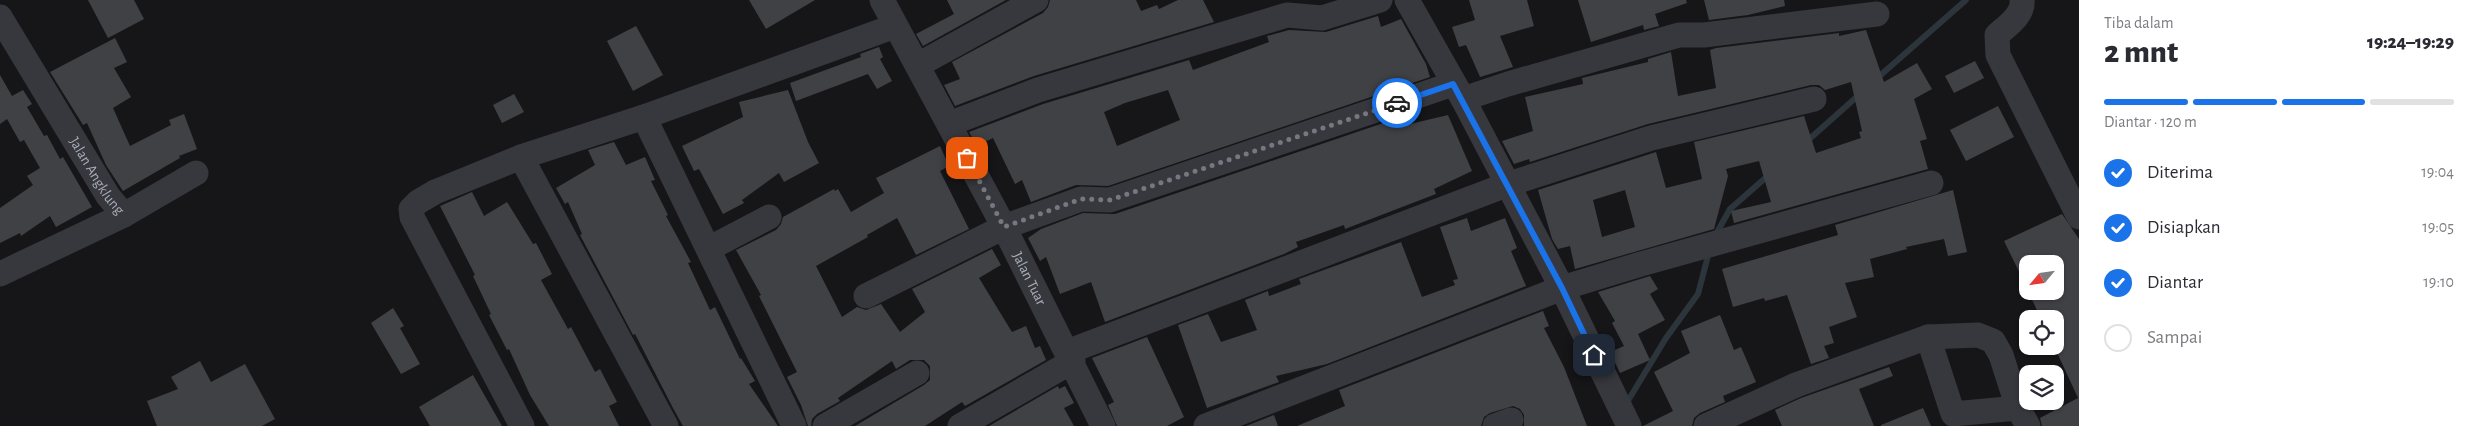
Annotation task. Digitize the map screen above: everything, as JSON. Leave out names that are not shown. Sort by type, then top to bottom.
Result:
[{"type":"street","name":"Jalan Tuar","points":[[882,0],[1004,227],[1103,426]]},
{"type":"street","points":[[918,66],[1036,0]]},
{"type":"street","points":[[949,124],[1038,90],[1287,16],[1322,18],[1380,0]]},
{"type":"street","points":[[1407,0],[1562,288],[1629,426]]},
{"type":"street","points":[[2022,0],[2023,6],[2019,14],[1997,35],[1998,55],[2079,218]]},
{"type":"street","points":[[866,296],[1004,227],[1081,199],[1110,200],[1458,92],[1508,84],[1679,35],[1704,35],[1877,14]]},
{"type":"street","name":"Jalan Angklung","points":[[0,17],[108,196],[124,215],[0,274]]},
{"type":"street","points":[[522,426],[412,217],[411,209],[418,202],[435,192],[521,157],[644,117],[895,26]]},
{"type":"street","points":[[960,426],[1070,357],[1506,184],[1651,138],[1814,99]]},
{"type":"street","points":[[644,117],[710,248],[794,426]]},
{"type":"street","points":[[521,157],[666,426]]},
{"type":"street","points":[[124,215],[196,173]]},
{"type":"street","points":[[1206,426],[1562,288],[1931,183]]},
{"type":"street","points":[[710,248],[768,217]]},
{"type":"street","points":[[1706,426],[1796,385],[1928,336],[1978,335],[1993,341],[2001,355],[2023,417],[1949,420],[1928,336]]},
{"type":"street","points":[[825,426],[917,373]]},
{"type":"building","points":[[88,0],[134,0],[144,19],[108,38]]},
{"type":"building","points":[[749,0],[815,0],[766,29]]},
{"type":"building","points":[[947,0],[1006,0],[923,46],[916,34],[954,14]]},
{"type":"building","points":[[1050,0],[1136,0],[1141,11],[1157,5],[1159,9],[1178,0],[1203,0],[1214,22],[1034,76],[955,106],[944,85],[960,79],[952,62],[1043,13],[1048,7]]},
{"type":"building","points":[[1469,0],[1527,0],[1534,26],[1500,36],[1513,67],[1480,77],[1466,45],[1459,47],[1452,27],[1475,20]]},
{"type":"building","points":[[1578,0],[1686,0],[1687,3],[1655,14],[1659,26],[1644,30],[1643,25],[1591,42]]},
{"type":"building","points":[[1704,0],[1784,0],[1785,6],[1748,15],[1709,20]]},
{"type":"building","points":[[1378,16],[1381,27],[1401,19],[1426,64],[1430,77],[1108,186],[1076,185],[1031,202],[1022,180],[1015,184],[993,138],[977,146],[969,132],[1043,104],[1189,60],[1193,70],[1269,42],[1267,36],[1289,30],[1326,32]],"holes":[[[1168,90],[1180,120],[1117,146],[1104,112],[1125,103]]]},
{"type":"building","points":[[636,26],[663,75],[633,91],[607,41]]},
{"type":"building","points":[[1866,30],[1884,82],[1917,63],[1932,89],[1914,99],[1927,139],[1920,141],[1928,169],[1734,223],[1731,211],[1771,202],[1759,161],[1726,169],[1728,176],[1714,229],[1575,269],[1570,246],[1558,249],[1552,239],[1538,190],[1656,152],[1666,188],[1702,179],[1694,142],[1804,116],[1816,153],[1861,138],[1859,132],[1862,131],[1851,82],[1825,90],[1819,85],[1811,85],[1648,124],[1530,162],[1529,159],[1514,164],[1502,141],[1533,131],[1525,97],[1583,84],[1582,78],[1648,62],[1648,59],[1671,52],[1678,96],[1716,88],[1710,50],[1839,33],[1839,36]],"holes":[[[1625,190],[1635,227],[1602,237],[1593,200]]]},
{"type":"building","points":[[115,38],[127,62],[114,68],[131,97],[113,108],[130,146],[171,125],[169,120],[184,114],[197,149],[179,156],[180,158],[123,191],[106,165],[87,123],[83,125],[50,72]]},
{"type":"building","points":[[879,47],[883,57],[880,59],[892,81],[877,89],[868,74],[796,101],[790,83],[861,57],[860,54]]},
{"type":"building","points":[[1975,61],[1984,78],[1954,93],[1945,76]]},
{"type":"building","points":[[0,75],[12,96],[23,90],[32,104],[27,107],[44,136],[47,135],[60,159],[63,157],[92,207],[56,227],[50,216],[21,236],[20,233],[0,243],[0,208],[33,185],[27,176],[40,168],[24,140],[20,142],[7,119],[0,124]]},
{"type":"building","points":[[788,90],[808,142],[819,163],[784,182],[779,173],[742,200],[744,203],[723,214],[699,169],[694,171],[682,146],[743,117],[739,102]]},
{"type":"building","points":[[514,94],[524,112],[502,123],[493,105]]},
{"type":"building","points":[[1998,106],[2014,137],[1966,161],[1950,130]]},
{"type":"building","points":[[1407,115],[1410,124],[1448,115],[1472,171],[1434,189],[1436,194],[1345,229],[1344,225],[1296,242],[1298,247],[1284,254],[1105,322],[1091,282],[1060,294],[1046,257],[1040,261],[1028,238],[1041,229],[1083,213],[1115,214]]},
{"type":"building","points":[[614,142],[626,165],[645,157],[655,180],[651,181],[668,215],[666,216],[691,262],[688,263],[710,310],[715,307],[740,359],[755,381],[749,384],[778,426],[683,426],[580,235],[582,234],[568,202],[565,204],[556,188],[595,165],[588,150]]},
{"type":"building","points":[[940,146],[949,166],[940,171],[969,229],[916,255],[897,218],[867,235],[868,237],[816,266],[842,317],[857,307],[866,310],[881,304],[900,332],[925,312],[912,289],[992,249],[1001,265],[979,278],[1012,332],[1026,326],[1035,348],[1040,346],[1046,360],[965,406],[962,402],[925,426],[855,426],[930,380],[930,366],[924,360],[910,360],[896,369],[892,361],[838,398],[840,401],[817,414],[812,419],[811,426],[808,426],[801,405],[787,377],[797,372],[759,296],[761,295],[736,250],[776,230],[781,224],[783,217],[834,189],[835,191],[838,189],[851,212],[884,193],[876,178]]},
{"type":"building","points":[[1953,190],[1967,252],[1948,256],[1944,239],[1906,247],[1907,249],[1870,259],[1874,277],[1845,283],[1857,317],[1829,327],[1834,343],[1824,346],[1829,358],[1811,364],[1787,295],[1765,301],[1764,298],[1733,307],[1722,269],[1838,235],[1835,225]]},
{"type":"building","points":[[472,192],[484,216],[507,202],[533,244],[536,243],[552,274],[541,280],[568,329],[571,327],[595,372],[600,369],[617,402],[609,406],[619,426],[549,426],[530,395],[509,349],[507,350],[489,315],[491,314],[473,276],[475,275],[440,206]]},
{"type":"building","points":[[2062,214],[2079,239],[2079,426],[2042,426],[2040,418],[2055,410],[2064,410],[2064,405],[2078,398],[2058,355],[2064,355],[2064,310],[2037,310],[2032,300],[2064,300],[2064,255],[2019,255],[2019,272],[2004,241]]},
{"type":"building","points":[[1467,218],[1471,231],[1505,218],[1517,248],[1511,251],[1526,286],[1327,364],[1276,376],[1279,382],[1207,408],[1178,325],[1208,314],[1221,342],[1257,330],[1245,300],[1268,291],[1269,296],[1301,284],[1299,279],[1401,242],[1422,297],[1455,285],[1453,280],[1458,279],[1440,227]]},
{"type":"building","points":[[1650,276],[1658,289],[1650,294],[1665,320],[1638,334],[1650,360],[1620,373],[1610,352],[1624,346],[1612,323],[1615,321],[1598,292]]},
{"type":"building","points":[[393,308],[404,326],[400,328],[420,364],[401,374],[371,323]]},
{"type":"building","points":[[1543,311],[1549,326],[1544,328],[1564,367],[1587,426],[1524,426],[1524,415],[1520,409],[1513,406],[1490,413],[1484,417],[1481,426],[1297,426],[1345,406],[1339,390]]},
{"type":"building","points":[[1720,315],[1734,350],[1741,347],[1756,382],[1723,396],[1725,402],[1700,413],[1694,418],[1692,426],[1643,426],[1673,411],[1654,372],[1690,353],[1681,331]]},
{"type":"building","points":[[1147,337],[1184,417],[1167,426],[1117,426],[1108,405],[1114,402],[1092,358]]},
{"type":"building","points":[[200,361],[211,382],[245,364],[275,419],[262,426],[157,426],[147,401],[178,389],[171,377]]},
{"type":"building","points":[[1889,367],[1893,376],[1859,389],[1874,426],[1782,426],[1775,410],[1801,398]]},
{"type":"building","points":[[473,375],[502,426],[430,426],[419,407]]},
{"type":"building","points":[[1058,386],[1059,389],[1065,386],[1074,403],[1064,408],[1074,426],[989,426]]},
{"type":"building","points":[[1923,408],[1931,426],[1881,426],[1881,425]]},
{"type":"building","points":[[1274,415],[1278,426],[1246,426]]},
{"type":"waterway","points":[[1875,80],[1966,0]]},
{"type":"waterway","points":[[1806,142],[1860,94]]},
{"type":"waterway","points":[[1715,236],[1730,209],[1771,173]]},
{"type":"waterway","points":[[1626,404],[1666,338],[1698,294],[1709,252]]},
{"type":"way so far","points":[[967,158],[1004,227],[1081,199],[1110,200],[1397,103]]},
{"type":"route","points":[[1397,103],[1453,84],[1463,99],[1562,288],[1594,355]]}]
